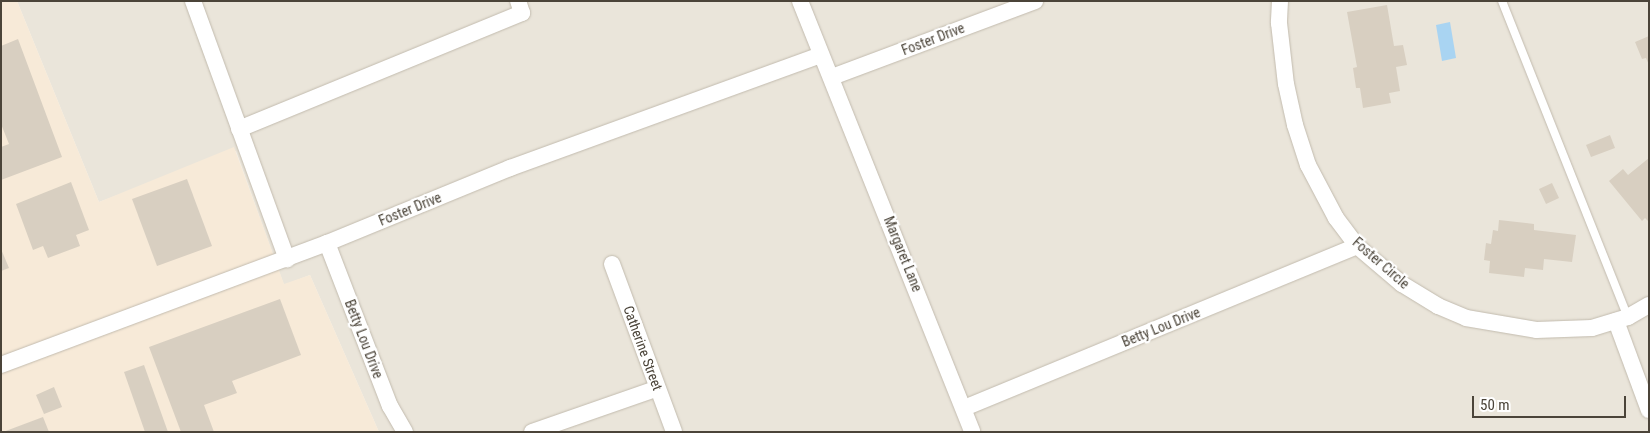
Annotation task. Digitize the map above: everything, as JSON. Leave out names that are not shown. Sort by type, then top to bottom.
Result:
[{"type":"street","points":[[193,1],[287,259]]},
{"type":"street","points":[[240,129],[522,13],[518,1]]},
{"type":"street","points":[[800,1],[820,55]]},
{"type":"street","name":"Foster Drive","points":[[832,77],[1007,6],[1034,1]]},
{"type":"street","name":"Foster Circle","points":[[1280,1],[1279,23],[1294,125],[1320,188],[1336,218],[1358,246],[1402,284],[1438,306],[1466,318],[1547,330],[1592,328],[1622,319],[1649,305]]},
{"type":"street","name":"Margaret Lane","points":[[820,55],[832,77],[972,432]]},
{"type":"street","name":"Foster Drive","points":[[1,365],[327,244],[510,168],[820,55]]},
{"type":"street","name":"Betty Lou Drive","points":[[327,244],[390,406],[405,432]]},
{"type":"street","name":"Betty Lou Drive","points":[[964,408],[1358,246]]},
{"type":"street","name":"Catherine Street","points":[[612,264],[674,432]]},
{"type":"street","points":[[1622,319],[1649,410]]},
{"type":"street","points":[[532,432],[658,388]]},
{"type":"lane","points":[[1502,1],[1622,319]]},
{"type":"shaded area","points":[[1,1],[17,1],[99,202],[234,147],[284,284],[310,275],[379,432],[1,432]]},
{"type":"shaded area","points":[[17,1],[1649,1],[1649,432],[379,432],[310,275],[284,285],[236,151],[99,202]]},
{"type":"water","points":[[1450,22],[1456,58],[1442,61],[1436,25]]},
{"type":"building","points":[[1387,5],[1394,46],[1403,45],[1407,65],[1396,67],[1400,91],[1389,93],[1391,103],[1363,108],[1360,88],[1356,88],[1353,68],[1357,67],[1347,12]]},
{"type":"building","points":[[1649,36],[1649,65],[1646,58],[1642,59],[1635,42]]},
{"type":"building","points":[[18,39],[62,157],[1,180],[1,147],[9,144],[1,124],[1,46]]},
{"type":"building","points":[[1610,135],[1615,148],[1591,157],[1586,145]]},
{"type":"building","points":[[1649,158],[1649,222],[1645,218],[1642,221],[1609,181],[1623,169],[1628,175]]},
{"type":"building","points":[[187,179],[212,246],[157,266],[132,199]]},
{"type":"building","points":[[71,182],[89,230],[76,235],[80,246],[48,258],[43,246],[33,250],[16,204]]},
{"type":"building","points":[[1552,183],[1559,198],[1546,204],[1539,189]]},
{"type":"building","points":[[1499,220],[1534,224],[1534,230],[1576,235],[1572,262],[1544,259],[1543,270],[1525,268],[1524,277],[1489,273],[1490,261],[1484,260],[1486,243],[1491,244],[1493,230],[1498,231]]},
{"type":"building","points":[[1,249],[9,268],[1,271]]},
{"type":"building","points":[[280,299],[301,355],[232,381],[237,393],[204,405],[214,432],[181,432],[149,347]]},
{"type":"building","points":[[144,365],[168,432],[145,432],[124,372]]},
{"type":"building","points":[[54,387],[62,407],[44,414],[36,395]]},
{"type":"building","points":[[43,417],[49,432],[3,432]]}]
